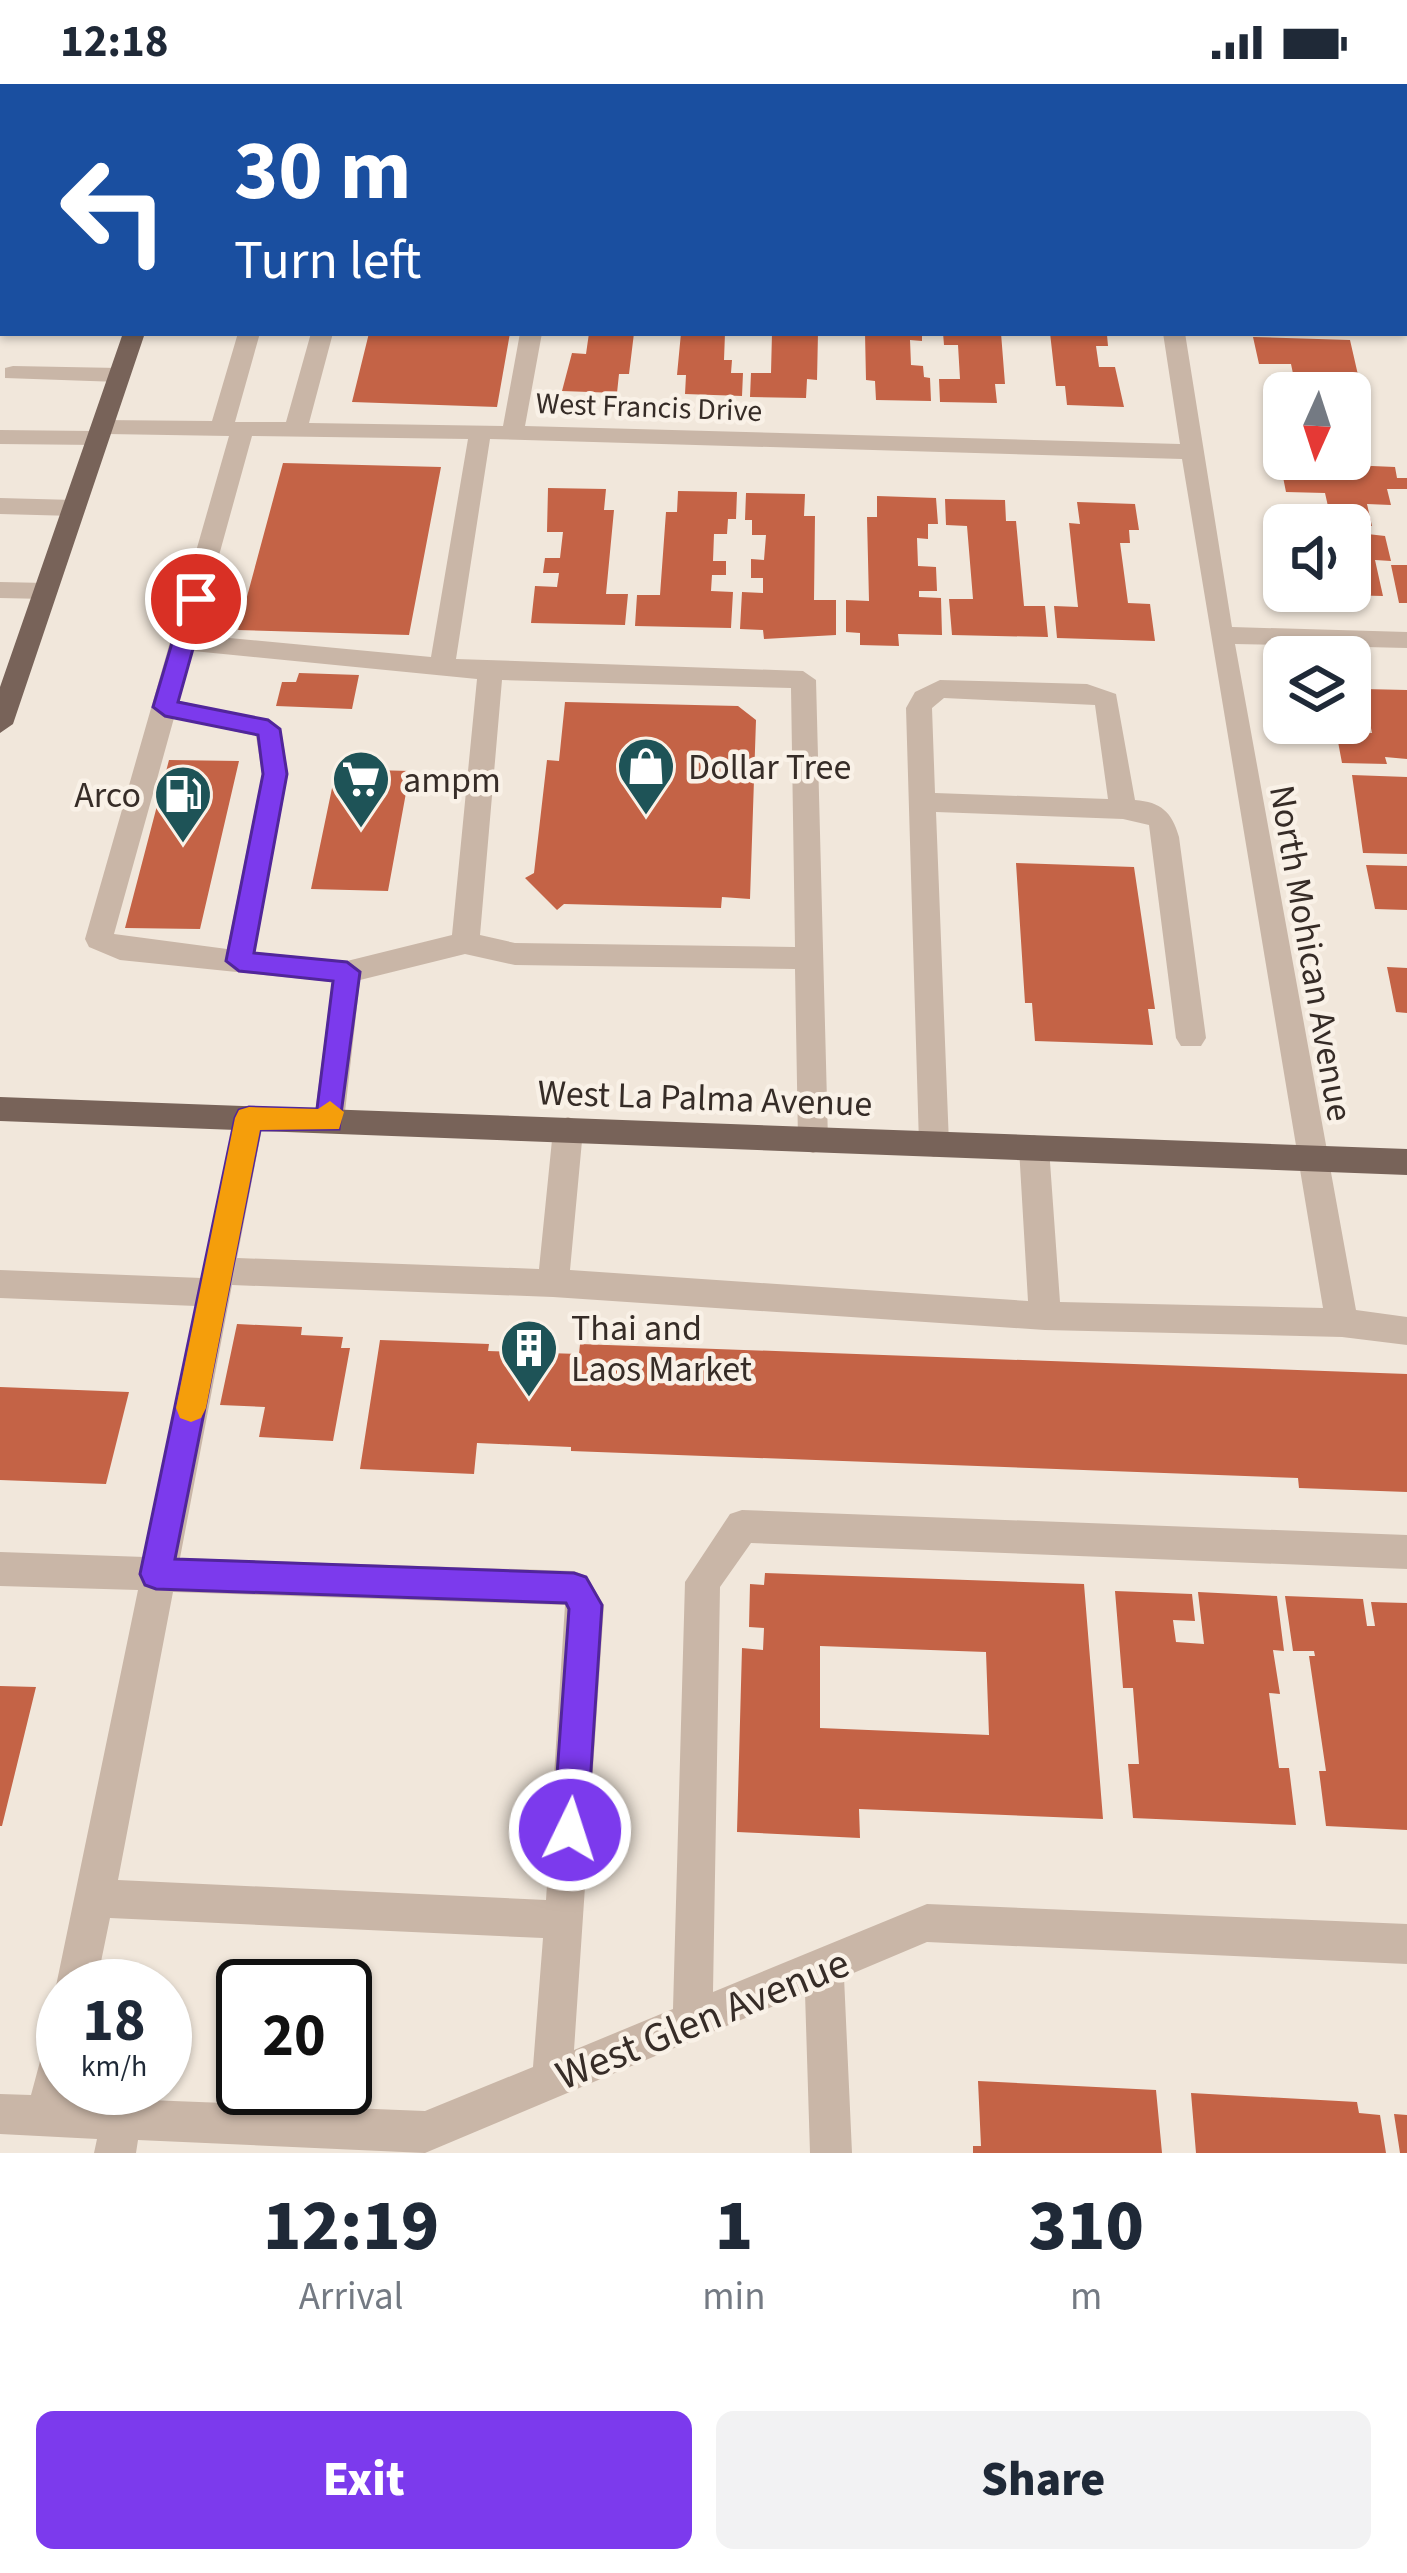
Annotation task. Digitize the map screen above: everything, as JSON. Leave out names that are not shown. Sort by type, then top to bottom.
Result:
[{"type":"main road","points":[[0,724],[6,688],[46,591],[133,336]]},
{"type":"main road","name":"West La Palma Avenue","points":[[0,1109],[1407,1162]]},
{"type":"street","points":[[249,336],[184,641],[99,939],[121,949],[347,972],[465,943],[515,953],[809,958]]},
{"type":"street","points":[[295,432],[321,336]]},
{"type":"street","points":[[513,433],[530,336]]},
{"type":"street","name":"North Mohican Avenue","points":[[1175,336],[1221,635],[1342,1323]]},
{"type":"street","points":[[14,373],[119,375]]},
{"type":"street","name":"West Francis Drive","points":[[0,437],[231,430],[480,432],[1196,452]]},
{"type":"street","points":[[442,666],[480,432]]},
{"type":"street","points":[[0,506],[74,508]]},
{"type":"street","points":[[0,590],[46,591]]},
{"type":"street","points":[[1221,635],[1407,640]]},
{"type":"street","points":[[184,641],[249,652],[490,671],[802,680],[813,1140]]},
{"type":"street","points":[[465,943],[490,671]]},
{"type":"street","points":[[934,1144],[919,709],[924,698],[940,689],[1087,693],[1107,700],[1123,809]]},
{"type":"street","points":[[165,707],[268,729],[275,774],[239,961]]},
{"type":"street","points":[[922,802],[1123,809],[1147,812],[1161,820],[1191,1038]]},
{"type":"street","points":[[329,1121],[347,972]]},
{"type":"street","points":[[82,1959],[249,1118]]},
{"type":"street","points":[[553,1283],[568,1130]]},
{"type":"street","points":[[1034,1148],[1045,1316]]},
{"type":"street","points":[[0,1284],[553,1283],[1045,1316],[1342,1323],[1407,1330]]},
{"type":"street","points":[[692,2022],[704,1582],[742,1526],[1407,1552]]},
{"type":"street","points":[[0,1569],[574,1588],[586,1605],[553,2079]]},
{"type":"street","points":[[95,1898],[564,1920]]},
{"type":"street","name":"West Glen Avenue","points":[[0,2114],[46,2116],[118,2136],[386,2142],[425,2132],[928,1923],[1407,1943]]},
{"type":"street","points":[[824,1968],[831,2153]]},
{"type":"building","points":[[368,336],[509,336],[497,407],[352,402]]},
{"type":"building","points":[[589,336],[634,336],[629,374],[619,374],[617,393],[562,391],[572,353],[586,354]]},
{"type":"building","points":[[681,336],[725,336],[724,360],[732,360],[731,373],[743,373],[742,396],[685,394],[686,375],[677,375]]},
{"type":"building","points":[[772,336],[818,336],[817,380],[807,379],[806,398],[750,397],[751,373],[771,373]]},
{"type":"building","points":[[865,336],[922,336],[922,341],[910,340],[911,365],[923,366],[924,377],[930,378],[931,401],[876,400],[875,381],[866,380]]},
{"type":"building","points":[[943,336],[1001,336],[1005,384],[995,384],[997,403],[940,402],[939,379],[960,379],[958,345],[944,345]]},
{"type":"building","points":[[1050,336],[1107,336],[1108,346],[1096,346],[1099,367],[1115,367],[1124,407],[1067,405],[1065,386],[1056,386]]},
{"type":"building","points":[[1253,337],[1350,340],[1357,372],[1293,372],[1291,364],[1259,364]]},
{"type":"building","points":[[283,463],[441,467],[409,635],[238,630]]},
{"type":"building","points":[[1371,466],[1395,467],[1397,478],[1407,478],[1407,489],[1387,489],[1391,505],[1327,504],[1325,493],[1286,492],[1284,480],[1371,480]]},
{"type":"building","points":[[548,488],[606,489],[604,510],[614,510],[606,594],[628,594],[625,625],[531,623],[535,586],[557,587],[559,573],[543,573],[545,558],[560,558],[563,532],[547,532]]},
{"type":"building","points":[[678,491],[737,492],[736,519],[728,519],[727,534],[714,534],[713,561],[726,561],[726,575],[712,575],[711,591],[733,592],[731,628],[635,626],[637,595],[660,595],[666,512],[677,512]]},
{"type":"building","points":[[746,493],[805,494],[804,516],[815,516],[814,600],[836,600],[836,635],[764,639],[763,630],[740,629],[742,592],[763,593],[763,578],[751,578],[751,559],[764,560],[766,535],[752,535],[752,520],[745,520]]},
{"type":"building","points":[[877,496],[936,498],[938,524],[928,524],[928,539],[917,538],[918,566],[936,567],[937,591],[919,591],[919,597],[941,598],[942,635],[898,634],[899,646],[860,645],[860,633],[846,632],[846,600],[869,601],[867,517],[877,517]]},
{"type":"building","points":[[945,499],[1005,500],[1006,521],[1016,521],[1024,606],[1045,606],[1048,637],[952,635],[949,599],[973,599],[967,526],[946,525]]},
{"type":"building","points":[[1077,502],[1135,504],[1139,530],[1129,530],[1130,543],[1120,543],[1128,603],[1150,604],[1155,641],[1057,638],[1054,606],[1078,607],[1069,523],[1080,524]]},
{"type":"building","points":[[1371,534],[1385,536],[1391,561],[1375,560],[1383,596],[1371,596]]},
{"type":"building","points":[[1391,565],[1407,565],[1407,603],[1399,603]]},
{"type":"building","points":[[299,673],[359,675],[352,709],[276,706],[282,682],[296,682]]},
{"type":"building","points":[[1371,689],[1407,690],[1407,759],[1385,757],[1387,764],[1342,763],[1338,744],[1371,744]]},
{"type":"building","name":"Dollar Tree","points":[[565,702],[738,706],[756,720],[750,899],[722,897],[721,908],[564,904],[557,910],[525,878],[534,873],[547,760],[559,761]]},
{"type":"building","name":"Arco","points":[[169,760],[239,761],[200,929],[125,928]]},
{"type":"building","name":"ampm","points":[[336,769],[410,771],[388,891],[311,889]]},
{"type":"building","points":[[1352,775],[1407,777],[1407,854],[1363,853]]},
{"type":"building","points":[[1016,863],[1134,867],[1155,1009],[1148,1009],[1153,1045],[1035,1041],[1032,1003],[1025,1003]]},
{"type":"building","points":[[1366,865],[1407,866],[1407,910],[1375,909]]},
{"type":"building","points":[[1387,967],[1407,968],[1407,1013],[1396,1012]]},
{"type":"building","points":[[237,1324],[302,1327],[301,1335],[343,1337],[341,1348],[350,1348],[333,1441],[259,1437],[265,1407],[220,1405]]},
{"type":"building","points":[[380,1340],[489,1344],[488,1351],[579,1354],[580,1344],[1407,1374],[1407,1492],[1299,1488],[1298,1478],[571,1451],[571,1447],[477,1443],[474,1474],[360,1469]]},
{"type":"building","points":[[0,1387],[129,1392],[106,1484],[0,1480]]},
{"type":"building","points":[[765,1573],[1084,1584],[1103,1819],[859,1809],[860,1838],[737,1832],[742,1648],[763,1650],[764,1628],[749,1627],[750,1584],[764,1585]],"holes":[[[820,1646],[986,1652],[989,1735],[820,1728]]]},
{"type":"building","points":[[1115,1591],[1192,1594],[1195,1621],[1173,1620],[1176,1642],[1204,1644],[1198,1592],[1277,1596],[1284,1651],[1273,1650],[1280,1694],[1269,1693],[1279,1768],[1289,1768],[1296,1825],[1133,1818],[1128,1764],[1139,1764],[1133,1688],[1123,1688]]},
{"type":"building","points":[[1285,1596],[1363,1599],[1367,1626],[1375,1626],[1371,1602],[1407,1603],[1407,1830],[1326,1826],[1319,1771],[1326,1771],[1309,1656],[1315,1656],[1314,1651],[1293,1651]]},
{"type":"building","points":[[0,1686],[36,1687],[2,1826],[0,1826]]},
{"type":"building","points":[[978,2081],[1156,2090],[1162,2153],[973,2153],[973,2146],[981,2146]]},
{"type":"building","points":[[1191,2093],[1357,2102],[1359,2113],[1380,2115],[1386,2153],[1196,2153]]},
{"type":"building","points":[[1394,2114],[1407,2115],[1407,2153],[1400,2153]]},
{"type":"slow traffic","points":[[191,1408],[249,1118],[329,1121],[330,1112]]},
{"type":"place","name":"Dollar Tree","points":[[646,817]]},
{"type":"place","name":"ampm","points":[[361,830]]},
{"type":"place","name":"Arco","points":[[183,845]]},
{"type":"place","name":"Thai and Laos Market","points":[[529,1399]]},
{"type":"route","points":[[196,599],[165,707],[268,729],[275,774],[239,961],[347,972],[329,1121],[249,1118],[156,1574],[574,1588],[586,1605],[570,1830]]}]
